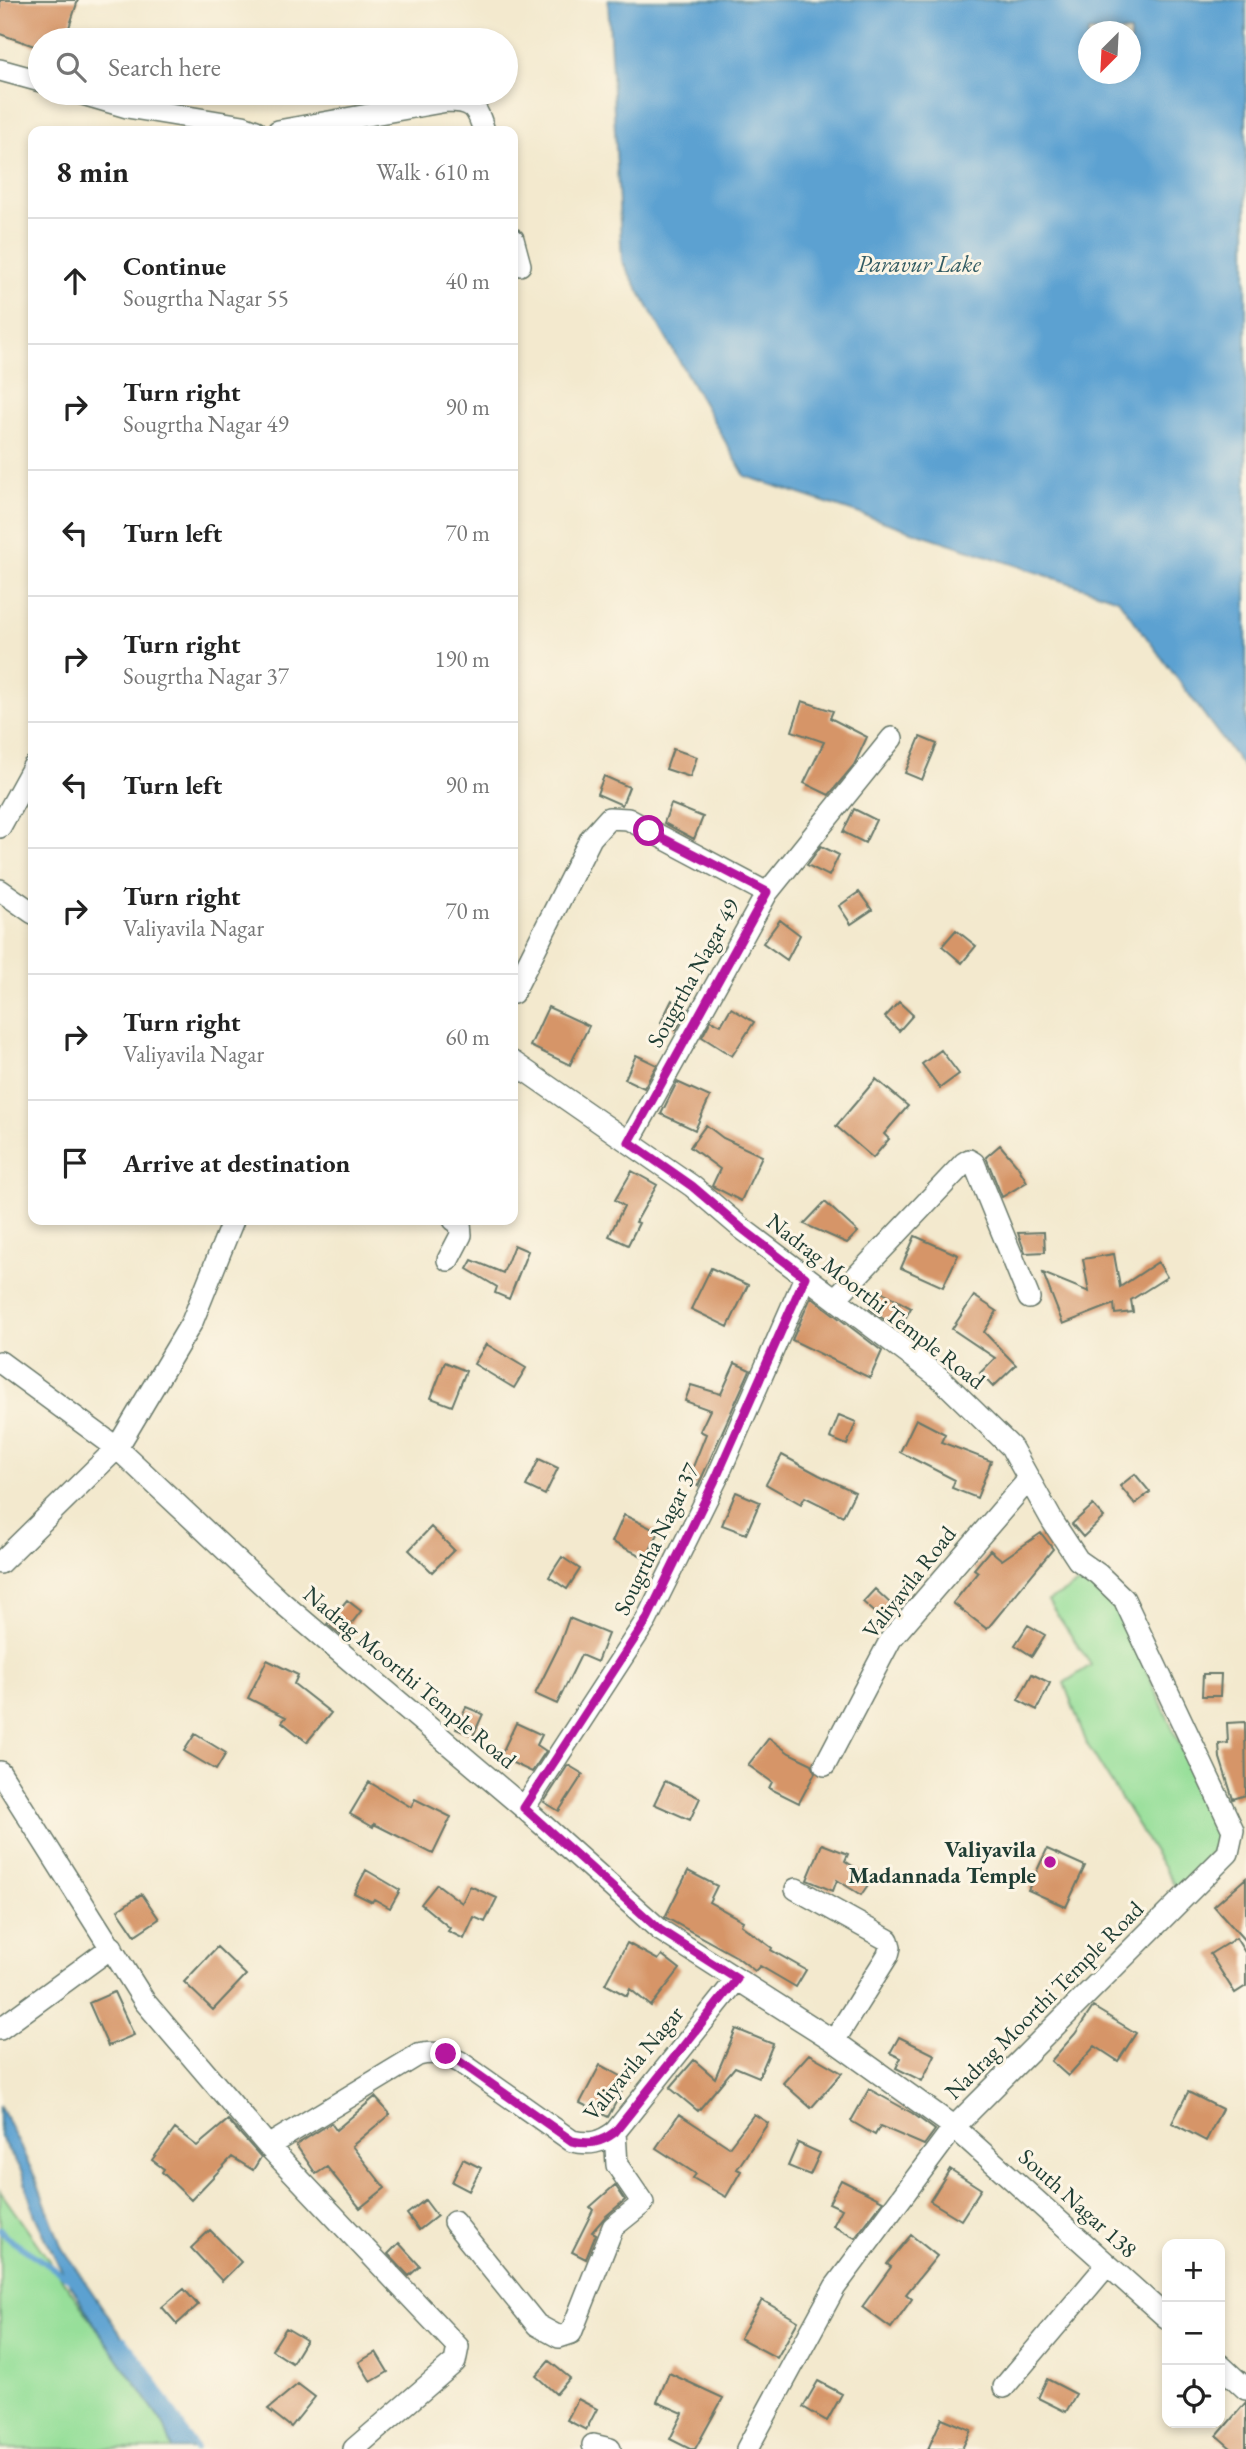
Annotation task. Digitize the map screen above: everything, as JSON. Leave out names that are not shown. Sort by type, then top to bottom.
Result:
[{"type":"street","points":[[0,70],[28,78]]},
{"type":"street","points":[[120,105],[243,126]]},
{"type":"street","points":[[306,126],[424,105]]},
{"type":"street","points":[[471,105],[480,116],[483,126]]},
{"type":"street","points":[[518,258],[520,265]]},
{"type":"street","name":"Sougrtha Nagar 49","points":[[629,1142],[767,892],[892,738]]},
{"type":"street","points":[[0,827],[28,776]]},
{"type":"street","points":[[518,983],[591,838],[608,818],[628,820],[639,825],[767,892]]},
{"type":"street","points":[[0,890],[28,910]]},
{"type":"street","name":"Nadrag Moorthi Temple Road","points":[[0,1362],[117,1448],[280,1601],[524,1808],[660,1930],[835,2040],[954,2127],[1228,1853],[1233,1830],[1125,1599],[1078,1560],[1011,1447],[940,1378],[740,1227],[692,1186],[518,1070]]},
{"type":"street","points":[[835,1299],[969,1160],[974,1163],[1029,1298]]},
{"type":"street","points":[[0,1563],[117,1448],[192,1322],[231,1225]]},
{"type":"street","points":[[448,1260],[461,1236],[460,1225]]},
{"type":"street","name":"Sougrtha Nagar 37","points":[[524,1808],[646,1621],[716,1478],[805,1277]]},
{"type":"street","name":"Valiyavila Road","points":[[825,1765],[891,1639],[1029,1479]]},
{"type":"street","points":[[0,1772],[145,2002],[268,2146],[458,2347],[455,2362],[354,2449]]},
{"type":"street","points":[[796,1889],[888,1940],[890,1947],[888,1955],[835,2040]]},
{"type":"street","points":[[0,2029],[112,1947]]},
{"type":"street","name":"Valiyavila Nagar","points":[[268,2146],[418,2055],[433,2052],[446,2054],[460,2062],[572,2141],[587,2145],[602,2141],[615,2132],[737,1979]]},
{"type":"street","points":[[747,2449],[835,2287],[954,2127]]},
{"type":"street","name":"South Nagar 138","points":[[954,2127],[1162,2314]]},
{"type":"street","points":[[454,2222],[537,2325],[559,2337],[571,2333],[613,2227],[643,2203],[617,2165],[615,2132]]},
{"type":"street","points":[[1004,2387],[1107,2265]]},
{"type":"street","points":[[1225,2370],[1246,2389]]},
{"type":"green space","points":[[1078,1584],[1100,1586],[1115,1601],[1223,1840],[1177,1889],[1087,1744],[1064,1683],[1091,1665],[1048,1601]]},
{"type":"green space","points":[[0,2191],[182,2449],[0,2449]]},
{"type":"water","name":"Paravur Lake","points":[[608,0],[1246,0],[1246,771],[1118,599],[745,476],[622,261]]},
{"type":"water","points":[[0,2105],[36,2179],[62,2248],[173,2411],[193,2449],[173,2449],[163,2423],[100,2333],[58,2264],[35,2216],[22,2172],[0,2137]]},
{"type":"building","points":[[0,0],[78,0],[69,28],[28,28],[28,44],[0,34]]},
{"type":"building","points":[[802,701],[833,711],[830,718],[867,737],[854,765],[829,795],[804,783],[824,742],[792,731]]},
{"type":"building","points":[[920,737],[937,744],[922,780],[905,773]]},
{"type":"building","points":[[673,749],[697,757],[690,777],[666,769]]},
{"type":"building","points":[[604,776],[629,787],[622,805],[597,794]]},
{"type":"building","points":[[671,804],[703,817],[694,839],[664,823]]},
{"type":"building","points":[[854,809],[876,820],[865,843],[843,832]]},
{"type":"building","points":[[821,846],[839,855],[829,876],[807,865]]},
{"type":"building","points":[[859,892],[872,910],[851,924],[839,906]]},
{"type":"building","points":[[780,920],[800,935],[787,960],[763,943]]},
{"type":"building","points":[[956,930],[976,946],[962,963],[942,946]]},
{"type":"building","points":[[672,1000],[688,1009],[676,1030],[661,1022]]},
{"type":"building","points":[[899,1002],[913,1015],[899,1031],[885,1017]]},
{"type":"building","points":[[548,1007],[589,1026],[570,1065],[530,1046]]},
{"type":"building","points":[[731,1008],[754,1022],[732,1056],[702,1037],[711,1020],[721,1025]]},
{"type":"building","points":[[941,1050],[959,1074],[940,1088],[922,1064]]},
{"type":"building","points":[[636,1055],[657,1065],[644,1088],[625,1079]]},
{"type":"building","points":[[876,1079],[908,1106],[884,1134],[889,1139],[873,1158],[836,1126]]},
{"type":"building","points":[[677,1082],[710,1097],[695,1130],[661,1114]]},
{"type":"building","points":[[706,1125],[723,1138],[762,1156],[741,1201],[712,1186],[720,1169],[690,1147]]},
{"type":"building","points":[[1000,1145],[1027,1182],[1002,1197],[986,1157]]},
{"type":"building","points":[[632,1171],[657,1185],[636,1222],[639,1223],[628,1245],[609,1236],[624,1206],[615,1200]]},
{"type":"building","points":[[825,1202],[858,1232],[847,1243],[804,1224]]},
{"type":"building","points":[[1044,1232],[1045,1252],[1025,1253],[1018,1233]]},
{"type":"building","points":[[915,1236],[958,1255],[943,1287],[901,1268]]},
{"type":"building","points":[[514,1245],[528,1251],[509,1299],[495,1293],[497,1287],[467,1269],[472,1260],[503,1273]]},
{"type":"building","points":[[1114,1254],[1120,1287],[1158,1262],[1167,1277],[1131,1300],[1133,1312],[1115,1314],[1114,1304],[1063,1324],[1043,1273],[1089,1292],[1083,1259]]},
{"type":"building","points":[[711,1268],[748,1285],[728,1327],[691,1309]]},
{"type":"building","points":[[880,1291],[911,1308],[901,1326],[894,1323],[893,1326],[870,1309]]},
{"type":"building","points":[[974,1296],[997,1311],[984,1332],[1016,1365],[993,1387],[980,1373],[995,1358],[952,1329]]},
{"type":"building","points":[[811,1297],[882,1351],[870,1378],[792,1340]]},
{"type":"building","points":[[486,1344],[526,1368],[514,1388],[474,1364]]},
{"type":"building","points":[[445,1362],[466,1371],[452,1406],[431,1398]]},
{"type":"building","points":[[735,1363],[750,1370],[698,1486],[687,1482],[706,1434],[700,1431],[710,1410],[685,1401],[691,1385],[721,1394]]},
{"type":"building","points":[[839,1415],[856,1422],[847,1445],[830,1438]]},
{"type":"building","points":[[916,1419],[945,1434],[941,1442],[991,1461],[977,1498],[952,1488],[955,1480],[900,1452]]},
{"type":"building","points":[[782,1455],[855,1492],[843,1516],[805,1497],[801,1504],[766,1484]]},
{"type":"building","points":[[539,1459],[558,1468],[545,1495],[526,1486]]},
{"type":"building","points":[[1135,1474],[1150,1492],[1135,1504],[1120,1486]]},
{"type":"building","points":[[736,1492],[760,1502],[746,1534],[722,1525]]},
{"type":"building","points":[[1093,1505],[1104,1517],[1083,1537],[1072,1524]]},
{"type":"building","points":[[624,1515],[659,1532],[646,1558],[612,1542]]},
{"type":"building","points":[[431,1527],[454,1550],[432,1572],[409,1550]]},
{"type":"building","points":[[1041,1533],[1053,1549],[987,1629],[953,1603],[978,1572],[974,1569],[990,1550],[1002,1560]]},
{"type":"building","points":[[562,1557],[580,1569],[567,1589],[549,1577]]},
{"type":"building","points":[[875,1589],[891,1604],[879,1616],[863,1602]]},
{"type":"building","points":[[347,1600],[361,1611],[342,1636],[327,1624]]},
{"type":"building","points":[[569,1618],[608,1634],[597,1662],[581,1655],[557,1704],[535,1694],[559,1646]]},
{"type":"building","points":[[1028,1625],[1045,1635],[1032,1656],[1015,1645]]},
{"type":"building","points":[[267,1660],[298,1675],[294,1684],[331,1713],[307,1742],[282,1722],[286,1717],[248,1698]]},
{"type":"building","points":[[1032,1674],[1050,1683],[1037,1710],[1018,1700]]},
{"type":"building","points":[[1203,1674],[1221,1674],[1220,1696],[1202,1696]]},
{"type":"building","points":[[466,1707],[483,1714],[473,1736],[456,1729]]},
{"type":"building","points":[[1245,1722],[1246,1795],[1233,1799],[1220,1758],[1219,1744],[1228,1743],[1227,1723]]},
{"type":"building","points":[[516,1723],[542,1735],[537,1745],[546,1751],[532,1772],[500,1757]]},
{"type":"building","points":[[195,1734],[226,1753],[216,1770],[184,1751]]},
{"type":"building","points":[[769,1738],[789,1753],[812,1764],[815,1773],[799,1803],[769,1788],[772,1782],[748,1765]]},
{"type":"building","points":[[568,1765],[583,1774],[559,1811],[544,1802]]},
{"type":"building","points":[[665,1781],[700,1798],[690,1820],[654,1804]]},
{"type":"building","points":[[369,1782],[411,1807],[415,1799],[451,1817],[433,1854],[350,1814]]},
{"type":"building","points":[[822,1844],[848,1854],[845,1861],[872,1879],[861,1895],[837,1880],[833,1891],[807,1880]]},
{"type":"building","points":[[1047,1849],[1085,1866],[1066,1907],[1028,1890]]},
{"type":"building","points":[[366,1870],[400,1890],[390,1908],[374,1899],[372,1902],[354,1893]]},
{"type":"building","points":[[688,1871],[717,1886],[709,1902],[743,1921],[741,1925],[772,1948],[771,1950],[806,1970],[796,1987],[760,1966],[755,1971],[737,1957],[665,1917]]},
{"type":"building","points":[[1246,1878],[1246,1942],[1214,1906]]},
{"type":"building","points":[[437,1884],[462,1903],[470,1886],[497,1898],[485,1922],[474,1917],[464,1939],[448,1931],[450,1928],[421,1904]]},
{"type":"building","points":[[142,1894],[159,1919],[135,1935],[118,1910]]},
{"type":"building","points":[[1236,1938],[1246,1954],[1246,1986],[1235,1993],[1210,1954]]},
{"type":"building","points":[[627,1943],[658,1960],[662,1955],[680,1969],[651,2006],[630,1989],[627,1996],[605,1984]]},
{"type":"building","points":[[217,1947],[246,1975],[213,2010],[184,1982]]},
{"type":"building","points":[[114,1992],[134,2035],[108,2046],[89,2003]]},
{"type":"building","points":[[1093,2007],[1136,2033],[1118,2061],[1095,2046],[1068,2076],[1051,2061],[1075,2034]]},
{"type":"building","points":[[736,2029],[773,2044],[759,2077],[735,2067],[698,2111],[670,2088],[694,2060],[715,2078]]},
{"type":"building","points":[[899,2037],[935,2055],[922,2081],[896,2068],[901,2058],[890,2053]]},
{"type":"building","points":[[809,2054],[842,2073],[811,2108],[783,2083]]},
{"type":"building","points":[[600,2065],[628,2080],[608,2117],[580,2103]]},
{"type":"building","points":[[869,2089],[912,2113],[935,2130],[924,2145],[880,2126],[875,2135],[851,2121]]},
{"type":"building","points":[[1188,2092],[1222,2109],[1206,2141],[1172,2123]]},
{"type":"building","points":[[375,2097],[390,2114],[352,2146],[385,2188],[360,2208],[327,2167],[316,2174],[296,2145],[331,2123],[336,2130]]},
{"type":"building","points":[[679,2114],[729,2147],[754,2114],[768,2123],[737,2169],[741,2171],[726,2197],[693,2178],[696,2174],[656,2148]]},
{"type":"building","points":[[228,2120],[261,2157],[253,2170],[232,2157],[191,2200],[162,2172],[164,2169],[152,2160],[175,2129],[197,2146]]},
{"type":"building","points":[[798,2143],[820,2153],[810,2175],[788,2166]]},
{"type":"building","points":[[463,2159],[481,2168],[469,2191],[452,2182]]},
{"type":"building","points":[[950,2169],[981,2189],[961,2220],[930,2201]]},
{"type":"building","points":[[841,2180],[883,2201],[855,2238],[833,2226],[842,2209],[829,2203]]},
{"type":"building","points":[[615,2185],[625,2200],[592,2232],[596,2234],[586,2259],[572,2252],[593,2210],[590,2207]]},
{"type":"building","points":[[425,2200],[437,2216],[419,2230],[407,2214]]},
{"type":"building","points":[[210,2230],[241,2262],[222,2281],[191,2248]]},
{"type":"building","points":[[911,2235],[937,2256],[906,2294],[912,2299],[891,2328],[862,2307],[891,2267],[887,2264]]},
{"type":"building","points":[[399,2243],[420,2266],[409,2276],[388,2254]]},
{"type":"building","points":[[184,2289],[198,2305],[177,2324],[162,2307]]},
{"type":"building","points":[[762,2300],[798,2321],[777,2358],[740,2338]]},
{"type":"building","points":[[286,2328],[306,2340],[292,2363],[272,2350]]},
{"type":"building","points":[[376,2352],[388,2372],[371,2382],[359,2362]]},
{"type":"building","points":[[549,2361],[570,2378],[556,2394],[536,2376]]},
{"type":"building","points":[[669,2373],[723,2398],[695,2449],[670,2439],[683,2413],[657,2402]]},
{"type":"building","points":[[1047,2379],[1076,2394],[1066,2412],[1038,2398]]},
{"type":"building","points":[[818,2381],[842,2394],[827,2421],[803,2407]]},
{"type":"building","points":[[298,2384],[315,2397],[291,2427],[268,2409]]},
{"type":"building","points":[[578,2399],[597,2409],[586,2430],[567,2420]]},
{"type":"building","points":[[1246,2402],[1246,2449],[1232,2449],[1217,2436]]},
{"type":"building","points":[[942,2418],[971,2430],[962,2449],[928,2449]]},
{"type":"waterway","points":[[0,2229],[6,2237],[71,2280]]},
{"type":"waterway","points":[[124,2339],[148,2370],[196,2449]]},
{"type":"place","name":"Valiyavila Madannada Temple","points":[[1050,1862]]},
{"type":"route","points":[[446,2054],[572,2141],[587,2145],[602,2141],[615,2132],[737,1979],[660,1930],[524,1808],[646,1621],[716,1478],[805,1277],[692,1186],[629,1142],[767,892],[649,831]]}]
